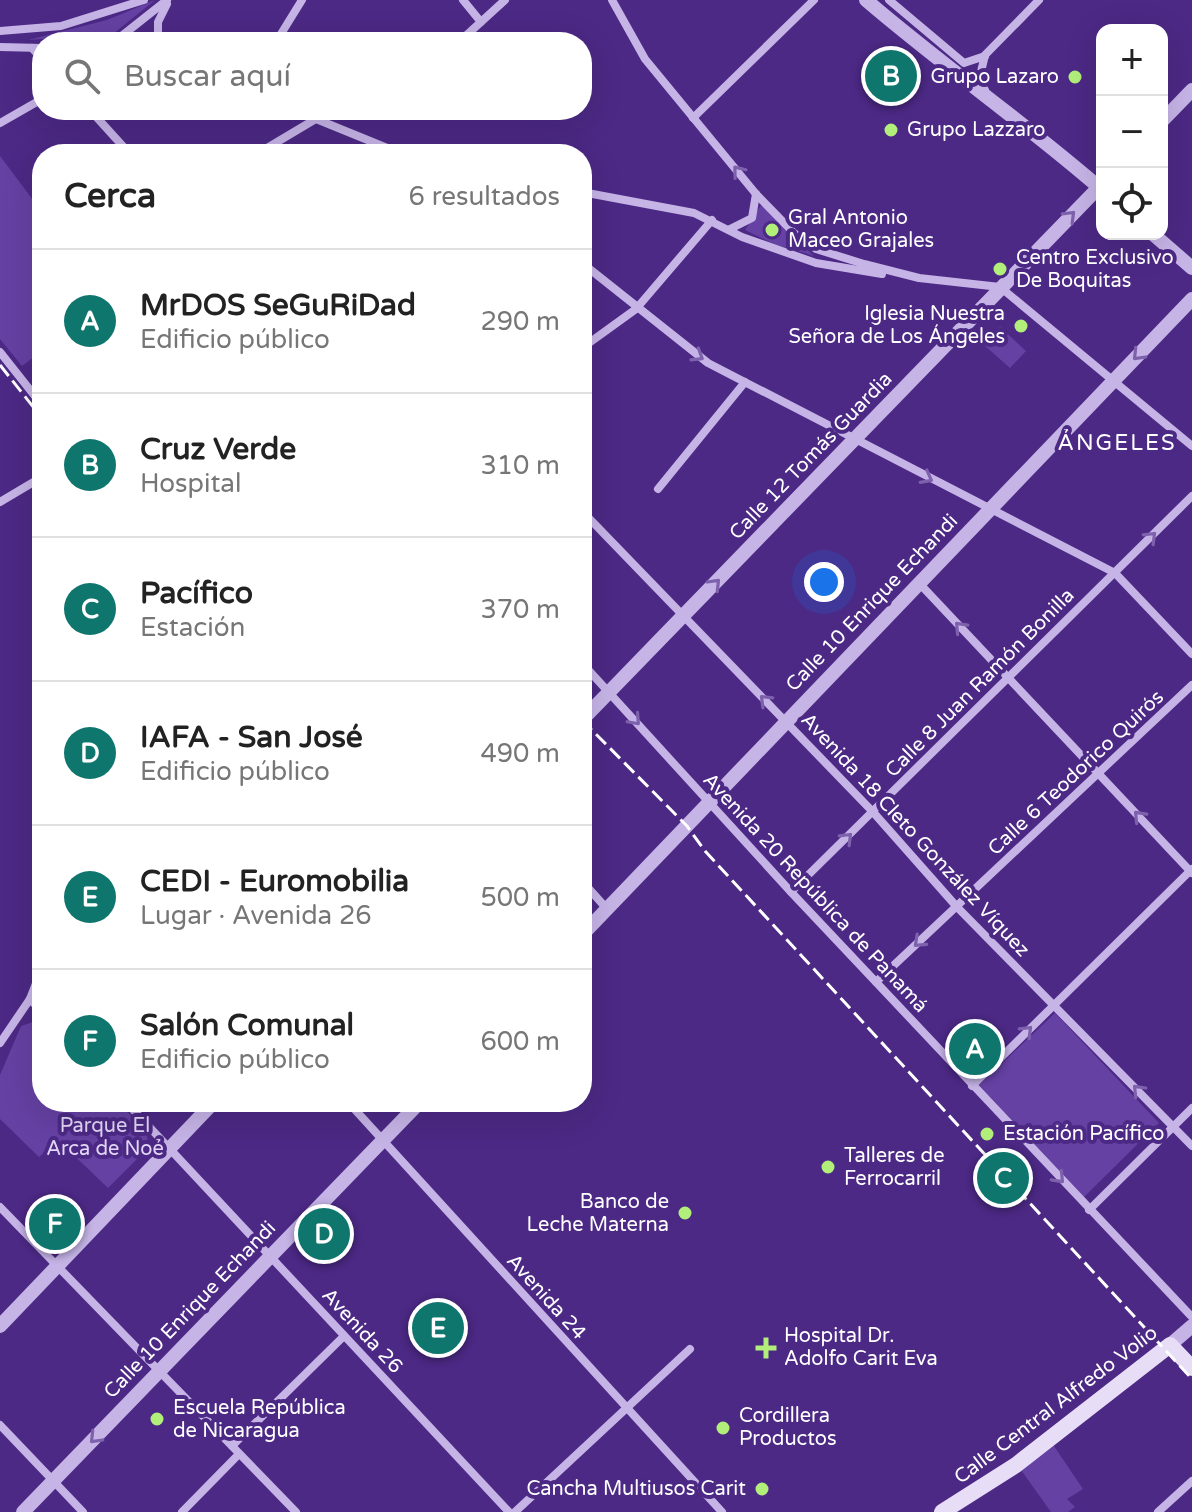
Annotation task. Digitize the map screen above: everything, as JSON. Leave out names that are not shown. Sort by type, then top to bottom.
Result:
[{"type":"main road","points":[[1170,1345],[1192,1368]]},
{"type":"main road","name":"Calle Central Alfredo Volio","points":[[942,1512],[1028,1456],[1170,1345]]},
{"type":"street","points":[[0,31],[32,31],[88,20],[144,0]]},
{"type":"street","points":[[128,32],[169,0]]},
{"type":"street","points":[[157,32],[158,22],[169,0]]},
{"type":"street","points":[[282,32],[302,0]]},
{"type":"street","points":[[463,0],[481,22]]},
{"type":"street","points":[[470,32],[505,0]]},
{"type":"street","points":[[612,0],[645,59],[756,194],[794,233],[816,249],[919,278]]},
{"type":"street","points":[[693,118],[814,0]]},
{"type":"street","points":[[866,0],[963,81],[989,97],[1096,183]]},
{"type":"street","points":[[889,0],[964,63],[985,55],[1039,0]]},
{"type":"street","points":[[0,47],[32,48]]},
{"type":"street","points":[[985,55],[979,80],[989,97]]},
{"type":"street","points":[[1168,115],[1192,90]]},
{"type":"street","points":[[0,123],[32,105]]},
{"type":"street","points":[[99,120],[121,144]]},
{"type":"street","points":[[274,144],[314,120],[376,144]]},
{"type":"street","name":"Calle 12 Tomás Guardia","points":[[592,710],[1000,287],[1096,192]]},
{"type":"street","points":[[592,194],[680,210],[816,263],[1000,287],[1192,446]]},
{"type":"street","points":[[729,229],[752,218],[756,194]]},
{"type":"street","points":[[592,341],[636,309],[712,220]]},
{"type":"street","points":[[1160,240],[1192,268]]},
{"type":"street","points":[[592,272],[692,353],[988,511],[1115,573],[1192,654]]},
{"type":"street","name":"Calle 10 Enrique Echandi","points":[[592,925],[1192,299]]},
{"type":"street","points":[[0,352],[32,392]]},
{"type":"street","points":[[658,489],[745,382]]},
{"type":"street","points":[[0,502],[32,483]]},
{"type":"street","name":"Calle 8 Juan Ramón Bonilla","points":[[791,892],[1192,496]]},
{"type":"street","name":"Avenida 18 Cleto González Víquez","points":[[592,521],[873,812],[957,907],[1192,1146]]},
{"type":"street","points":[[919,583],[1191,871],[972,1086]]},
{"type":"street","name":"Avenida 20 República de Panamá","points":[[592,674],[791,892],[1192,1317]]},
{"type":"street","name":"Calle 6 Teodorico Quirós","points":[[876,982],[1192,685]]},
{"type":"street","points":[[592,892],[607,909]]},
{"type":"street","points":[[0,1043],[32,994]]},
{"type":"street","points":[[1089,1210],[1192,1108]]},
{"type":"street","name":"Avenida 26","points":[[135,1112],[512,1512]]},
{"type":"street","points":[[0,1326],[204,1112]]},
{"type":"street","name":"Avenida 24","points":[[357,1112],[722,1512]]},
{"type":"street","name":"Calle 10 Enrique Echandi","points":[[23,1512],[410,1112]]},
{"type":"street","points":[[0,1207],[296,1512]]},
{"type":"street","name":"Calle Central Alfredo Volio","points":[[1170,1345],[1192,1326]]},
{"type":"street","points":[[232,1446],[344,1336]]},
{"type":"street","points":[[512,1512],[690,1349]]},
{"type":"street","points":[[0,1425],[83,1512]]},
{"type":"street","points":[[182,1512],[239,1454]]},
{"type":"street","points":[[1158,1512],[1192,1481]]},
{"type":"green space","points":[[155,0],[115,32],[60,32],[107,20]]},
{"type":"green space","points":[[0,156],[32,199],[32,358],[22,366],[0,339]]},
{"type":"green space","points":[[761,205],[814,256],[774,244],[745,230]]},
{"type":"green space","points":[[1000,327],[1026,351],[1010,368],[984,345]]},
{"type":"green space","points":[[1055,1013],[1159,1123],[1084,1197],[979,1085]]},
{"type":"green space","name":"Parque El Arca de Noé","points":[[32,1022],[32,1112],[128,1112],[146,1131],[149,1147],[108,1188],[58,1140],[39,1157],[0,1119],[0,1075],[21,1026]]},
{"type":"green space","points":[[1054,1446],[1083,1489],[1067,1499],[1075,1507],[1068,1512],[1051,1512],[1021,1470]]},
{"type":"railway","points":[[0,365],[32,405]]},
{"type":"railway","points":[[592,730],[687,826],[705,851],[1192,1379]]},
{"type":"place","name":"Cruz Verde","points":[[891,76]]},
{"type":"place","name":"Grupo Lazaro","points":[[1075,77]]},
{"type":"place","name":"Grupo Lazzaro","points":[[891,130]]},
{"type":"place","name":"Gral Antonio Maceo Grajales","points":[[772,230]]},
{"type":"place","name":"Centro Exclusivo De Boquitas","points":[[1000,269]]},
{"type":"place","name":"Iglesia Nuestra Señora de Los Ángeles","points":[[1021,326]]},
{"type":"place","name":"MrDOS SeGuRiDad","points":[[975,1049]]},
{"type":"place","name":"Estación Pacífico","points":[[987,1134]]},
{"type":"place","name":"Talleres de Ferrocarril","points":[[828,1167]]},
{"type":"place","name":"Pacífico","points":[[1003,1178]]},
{"type":"place","name":"Banco de Leche Materna","points":[[685,1213]]},
{"type":"place","name":"Salón Comunal","points":[[55,1224]]},
{"type":"place","name":"IAFA - San José","points":[[324,1234]]},
{"type":"place","name":"CEDI - Euromobilia","points":[[438,1328]]},
{"type":"place","name":"Hospital Dr. Adolfo Carit Eva","points":[[766,1348]]},
{"type":"place","name":"Escuela República de Nicaragua","points":[[157,1419]]},
{"type":"place","name":"Cordillera Productos","points":[[723,1428]]},
{"type":"place","name":"Cancha Multiusos Carit","points":[[762,1489]]},
{"type":"district","name":"ÁNGELES","points":[[1117,443]]}]
